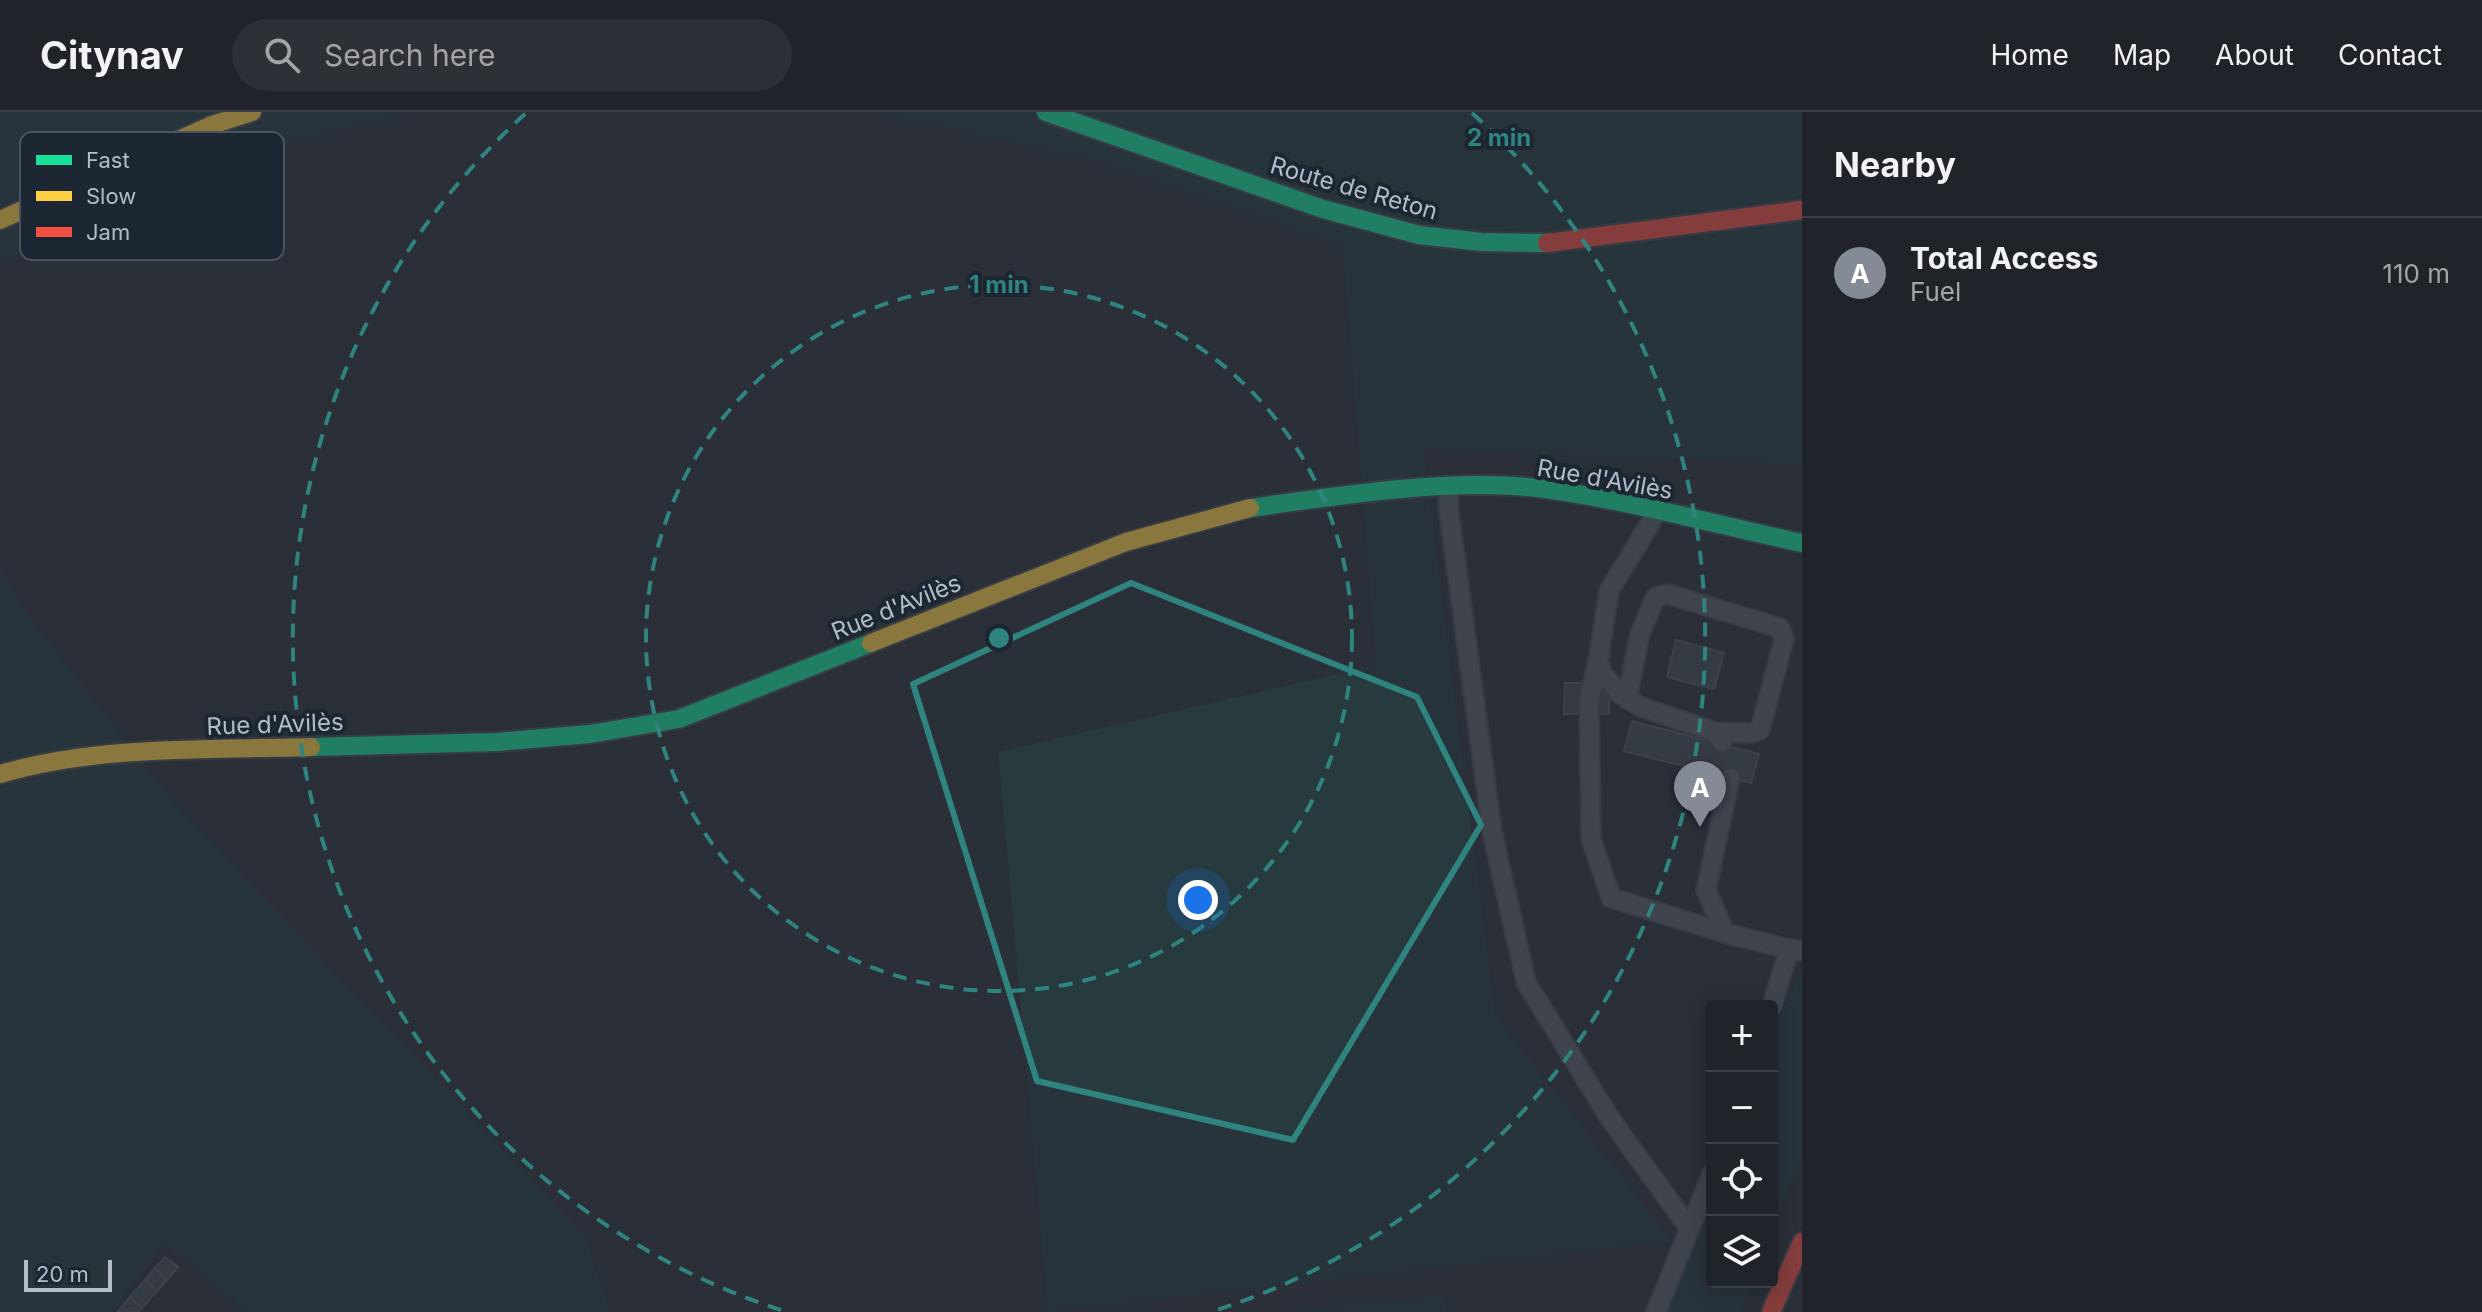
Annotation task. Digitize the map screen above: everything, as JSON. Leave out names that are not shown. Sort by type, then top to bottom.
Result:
[{"type":"street","points":[[196,132],[252,112]]},
{"type":"street","name":"Route de Reton","points":[[1046,112],[1323,209],[1419,235],[1482,242],[1550,243],[1802,210]]},
{"type":"street","points":[[0,220],[20,211]]},
{"type":"street","name":"Rue d'Avilès","points":[[0,774],[38,763],[117,753],[497,742],[590,734],[679,719],[1126,542],[1231,511],[1340,495],[1450,487],[1545,489],[1802,543]]},
{"type":"street","points":[[1771,1312],[1802,1242]]},
{"type":"lane","points":[[1450,487],[1448,505],[1492,831],[1526,982],[1611,1120],[1689,1228]]},
{"type":"lane","points":[[1657,511],[1609,591],[1589,701],[1591,839],[1611,898],[1725,933],[1796,950],[1775,1000]]},
{"type":"lane","points":[[1598,661],[1603,674],[1627,699],[1720,738],[1752,733],[1760,730],[1784,639],[1780,628],[1667,594],[1655,598],[1640,634],[1627,699]]},
{"type":"lane","points":[[1725,933],[1706,890],[1730,778]]},
{"type":"lane","points":[[1656,1312],[1706,1188]]},
{"type":"highlighted area","points":[[1131,583],[1417,697],[1481,825],[1293,1140],[1037,1081],[913,684]]},
{"type":"green space","points":[[0,112],[414,112],[284,143],[284,132],[20,132],[20,252],[0,262]]},
{"type":"green space","points":[[874,112],[1802,112],[1802,464],[1423,449],[1495,1016],[1672,1241],[1048,1312],[998,752],[1376,665],[1343,246],[1099,162]]},
{"type":"green space","points":[[0,566],[25,610],[167,795],[584,1235],[610,1312],[247,1312],[165,1244],[111,1312],[0,1312]]},
{"type":"green space","points":[[1798,979],[1802,979],[1802,1154],[1778,1215],[1778,1072],[1778,1021]]},
{"type":"green space","points":[[1706,1214],[1706,1288],[1749,1288],[1739,1312],[1665,1312]]},
{"type":"green space","points":[[1444,1295],[1446,1312],[1274,1312]]},
{"type":"building","points":[[1676,640],[1724,653],[1714,689],[1667,677]]},
{"type":"building","points":[[1565,683],[1609,683],[1609,714],[1564,714]]},
{"type":"building","points":[[1632,721],[1759,754],[1751,783],[1624,751]]},
{"type":"building","points":[[165,1257],[178,1267],[167,1280],[155,1268]]},
{"type":"building","points":[[155,1268],[167,1280],[157,1291],[145,1280]]},
{"type":"building","points":[[145,1280],[157,1291],[142,1308],[130,1297]]},
{"type":"building","points":[[130,1297],[142,1308],[139,1312],[117,1312]]},
{"type":"traffic: fast","points":[[1046,112],[1323,209],[1419,235],[1482,242],[1547,243]]},
{"type":"traffic: fast","points":[[1250,508],[1398,489],[1511,486],[1610,500],[1802,543]]},
{"type":"traffic: fast","points":[[311,747],[497,742],[590,734],[679,719],[871,643]]},
{"type":"traffic: slow","points":[[196,132],[252,112]]},
{"type":"traffic: slow","points":[[0,220],[20,211]]},
{"type":"traffic: slow","points":[[871,643],[1126,542],[1250,508]]},
{"type":"traffic: slow","points":[[0,774],[76,758],[115,754],[311,747]]},
{"type":"traffic: jam","points":[[1547,243],[1802,210]]},
{"type":"traffic: jam","points":[[1771,1312],[1802,1242]]},
{"type":"place","name":"Total Access","points":[[1700,827]]}]
